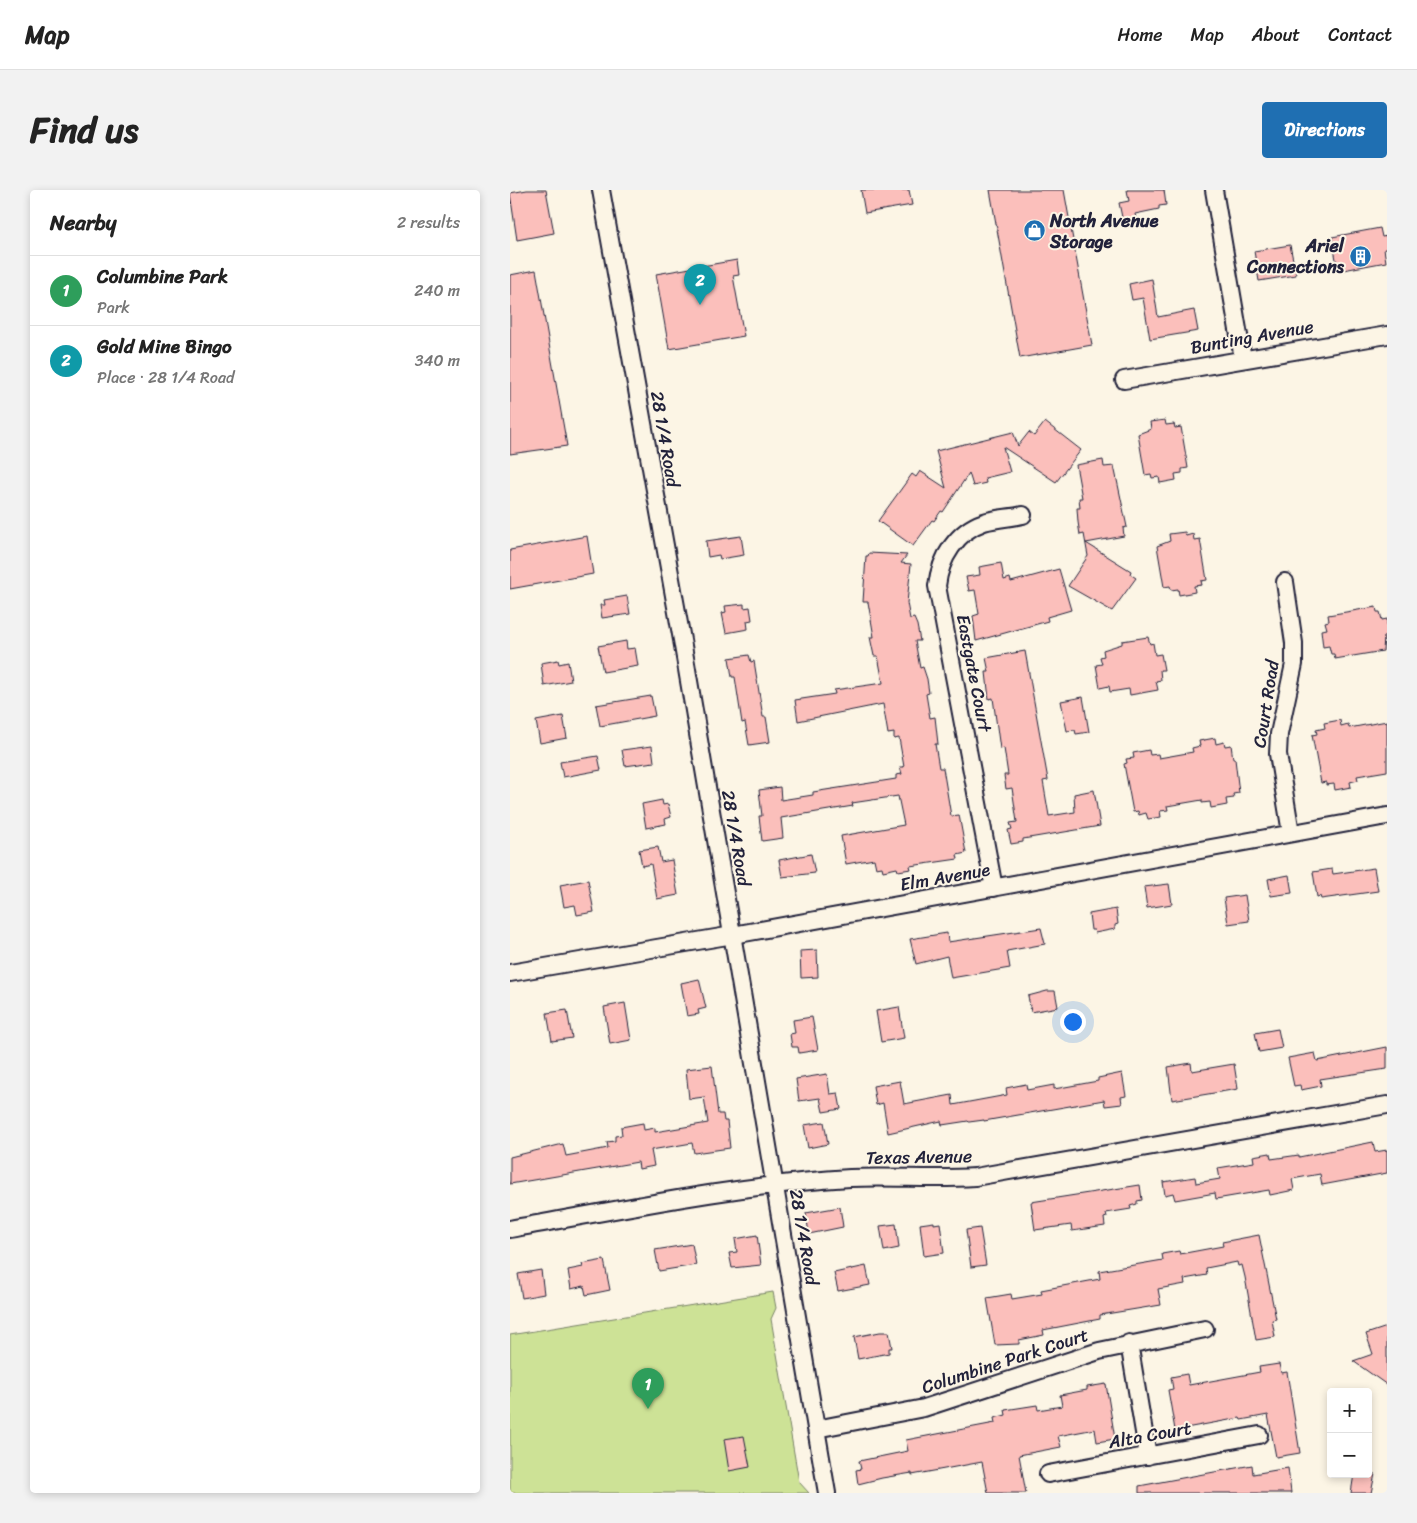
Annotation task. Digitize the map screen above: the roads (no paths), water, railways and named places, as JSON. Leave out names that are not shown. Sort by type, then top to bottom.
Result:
[{"type":"street","name":"28 1/4 Road","points":[[601,190],[733,935],[827,1493]]},
{"type":"street","points":[[1214,190],[1243,359]]},
{"type":"street","name":"Bunting Avenue","points":[[1124,380],[1387,335]]},
{"type":"street","name":"Eastgate Court","points":[[994,888],[937,586],[938,574],[945,555],[964,534],[983,522],[1023,516]]},
{"type":"street","name":"Court Road","points":[[1285,582],[1294,643],[1294,664],[1279,734],[1278,754],[1291,833]]},
{"type":"street","name":"Elm Avenue","points":[[510,973],[733,935],[1387,816]]},
{"type":"street","name":"Texas Avenue","points":[[510,1229],[674,1200],[775,1186],[851,1178],[941,1180],[975,1177],[1387,1105]]},
{"type":"street","name":"Columbine Park Court","points":[[816,1430],[924,1408],[1129,1343],[1206,1329]]},
{"type":"street","points":[[1129,1343],[1148,1456]]},
{"type":"street","name":"Alta Court","points":[[1048,1474],[1259,1435]]},
{"type":"place","name":"North Avenue Storage","points":[[1034,231]]},
{"type":"place","name":"Ariel Connections","points":[[1360,256]]},
{"type":"place","name":"Gold Mine Bingo","points":[[700,305]]},
{"type":"place","name":"Columbine Park","points":[[648,1409]]}]
